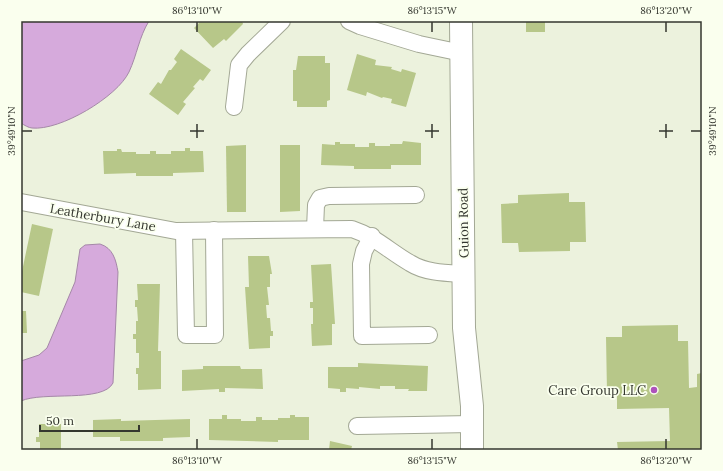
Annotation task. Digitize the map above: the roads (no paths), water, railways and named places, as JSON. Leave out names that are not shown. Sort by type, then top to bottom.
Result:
[{"type":"street","points":[[234,107],[239,65],[248,54],[282,21]]},
{"type":"street","points":[[348,21],[412,41],[462,53]]},
{"type":"street","name":"Guion Road","points":[[461,21],[464,328],[472,424],[472,450]]},
{"type":"street","points":[[315,229],[316,205],[320,198],[329,196],[416,195]]},
{"type":"street","name":"Leatherbury Lane","points":[[21,202],[184,231],[352,229],[372,236],[414,265],[442,273],[464,274]]},
{"type":"street","points":[[184,231],[186,336],[215,335],[214,230]]},
{"type":"street","points":[[372,236],[364,251],[361,264],[362,336],[429,336]]},
{"type":"street","points":[[357,426],[472,424]]},
{"type":"place","name":"Care Group LLC","points":[[654,390]]}]
